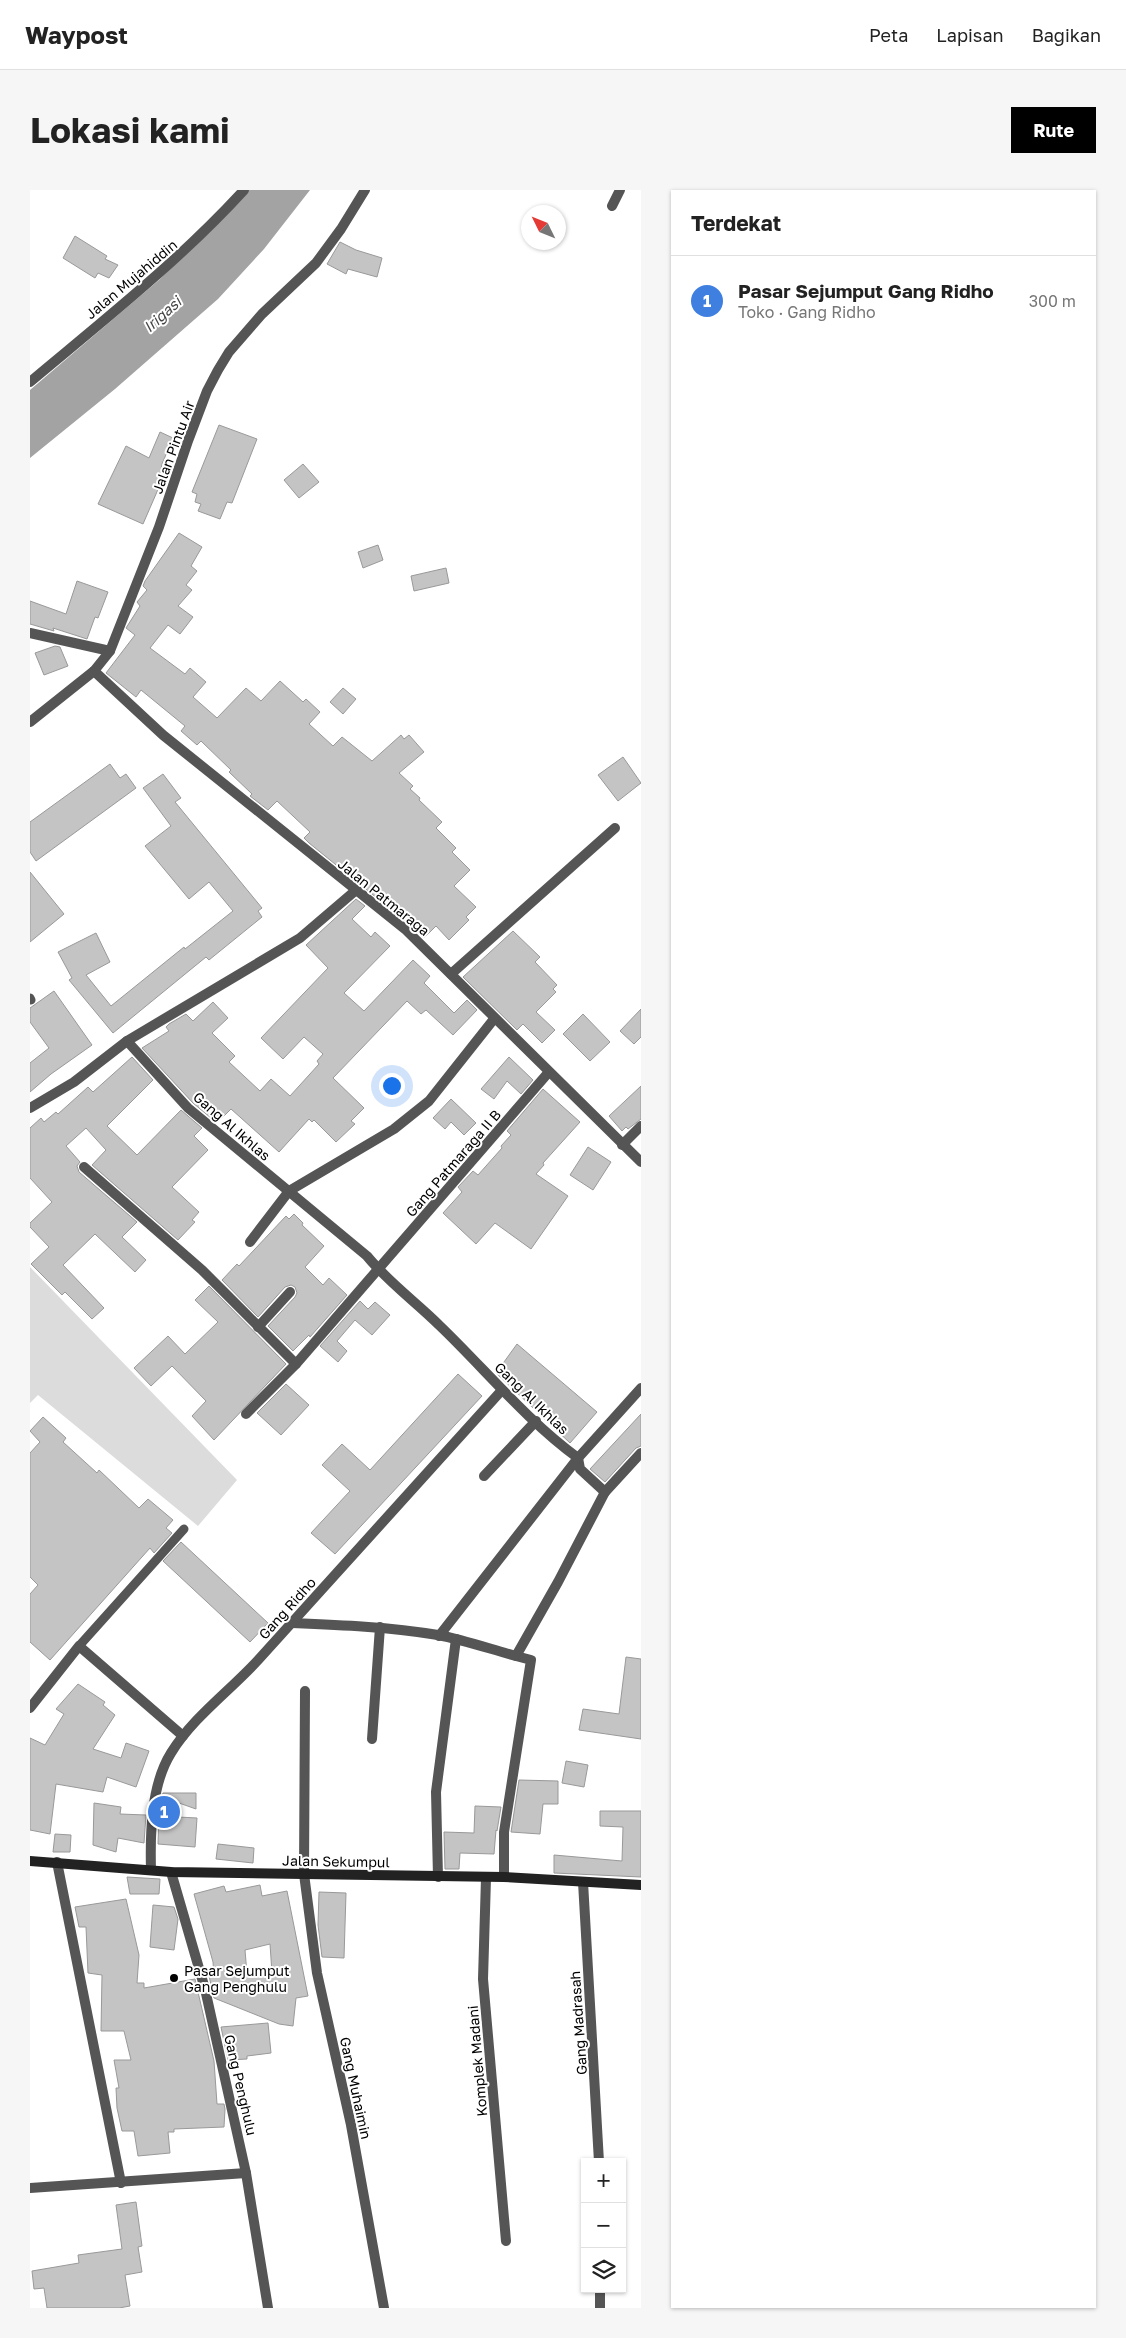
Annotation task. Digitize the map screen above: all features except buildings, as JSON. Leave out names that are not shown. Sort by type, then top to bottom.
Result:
[{"type":"main road","name":"Jalan Sekumpul","points":[[30,1861],[171,1872],[504,1877],[641,1885]]},
{"type":"street","name":"Jalan Mujahiddin","points":[[30,382],[170,265],[244,190]]},
{"type":"street","name":"Jalan Pintu Air","points":[[30,722],[94,671],[110,652],[159,527],[191,433],[218,370],[229,352],[262,314],[316,263],[341,229],[365,190]]},
{"type":"street","points":[[612,206],[620,190]]},
{"type":"street","points":[[30,633],[110,652]]},
{"type":"street","name":"Jalan Patmaraga","points":[[94,671],[162,735],[405,929],[548,1073],[641,1162]]},
{"type":"street","points":[[451,974],[615,828]]},
{"type":"street","points":[[30,1108],[74,1082],[127,1041],[300,938],[355,891]]},
{"type":"street","points":[[250,1242],[289,1191],[394,1129],[429,1101],[494,1019]]},
{"type":"street","name":"Gang Al Ikhlas","points":[[127,1041],[188,1108],[367,1256],[378,1270],[439,1324],[502,1390],[562,1447],[578,1458],[580,1469],[605,1492]]},
{"type":"street","name":"Gang Patmaraga II B","points":[[246,1414],[296,1364],[548,1073]]},
{"type":"street","points":[[622,1145],[641,1126]]},
{"type":"street","points":[[84,1168],[202,1270],[296,1364]]},
{"type":"street","points":[[258,1327],[290,1292]]},
{"type":"street","points":[[439,1636],[578,1458],[641,1388]]},
{"type":"street","name":"Gang Ridho","points":[[151,1870],[153,1810],[166,1765],[183,1736],[255,1664],[502,1390]]},
{"type":"street","points":[[484,1476],[536,1421]]},
{"type":"street","points":[[516,1656],[558,1582],[605,1492],[641,1453]]},
{"type":"street","points":[[292,1623],[380,1627],[439,1636],[530,1660],[504,1832],[504,1877]]},
{"type":"street","points":[[372,1739],[380,1627]]},
{"type":"street","points":[[438,1877],[436,1792],[456,1639]]},
{"type":"street","points":[[30,1708],[79,1646],[183,1736]]},
{"type":"street","name":"Gang Muhaimin","points":[[305,1691],[304,1874],[317,1973],[351,2125],[384,2308]]},
{"type":"street","points":[[57,1862],[121,2183]]},
{"type":"street","name":"Gang Penghulu","points":[[171,1872],[206,1989],[246,2173],[268,2308]]},
{"type":"street","name":"Komplek Madani","points":[[486,1878],[483,1979],[506,2241]]},
{"type":"street","name":"Gang Madrasah","points":[[583,1882],[599,2158]]},
{"type":"street","points":[[30,2188],[246,2173]]},
{"type":"street","points":[[600,2293],[600,2308]]},
{"type":"lane","points":[[79,1646],[184,1528]]},
{"type":"shaded area","points":[[30,1267],[237,1480],[198,1526],[38,1395],[30,1403]]},
{"type":"water","name":"Irigasi","points":[[246,190],[310,190],[264,249],[218,299],[115,389],[30,458],[30,390],[159,280]]},
{"type":"place","name":"Pasar Sejumput Gang Ridho","points":[[164,1812]]},
{"type":"place","name":"Pasar Sejumput Gang Penghulu","points":[[174,1978]]}]
